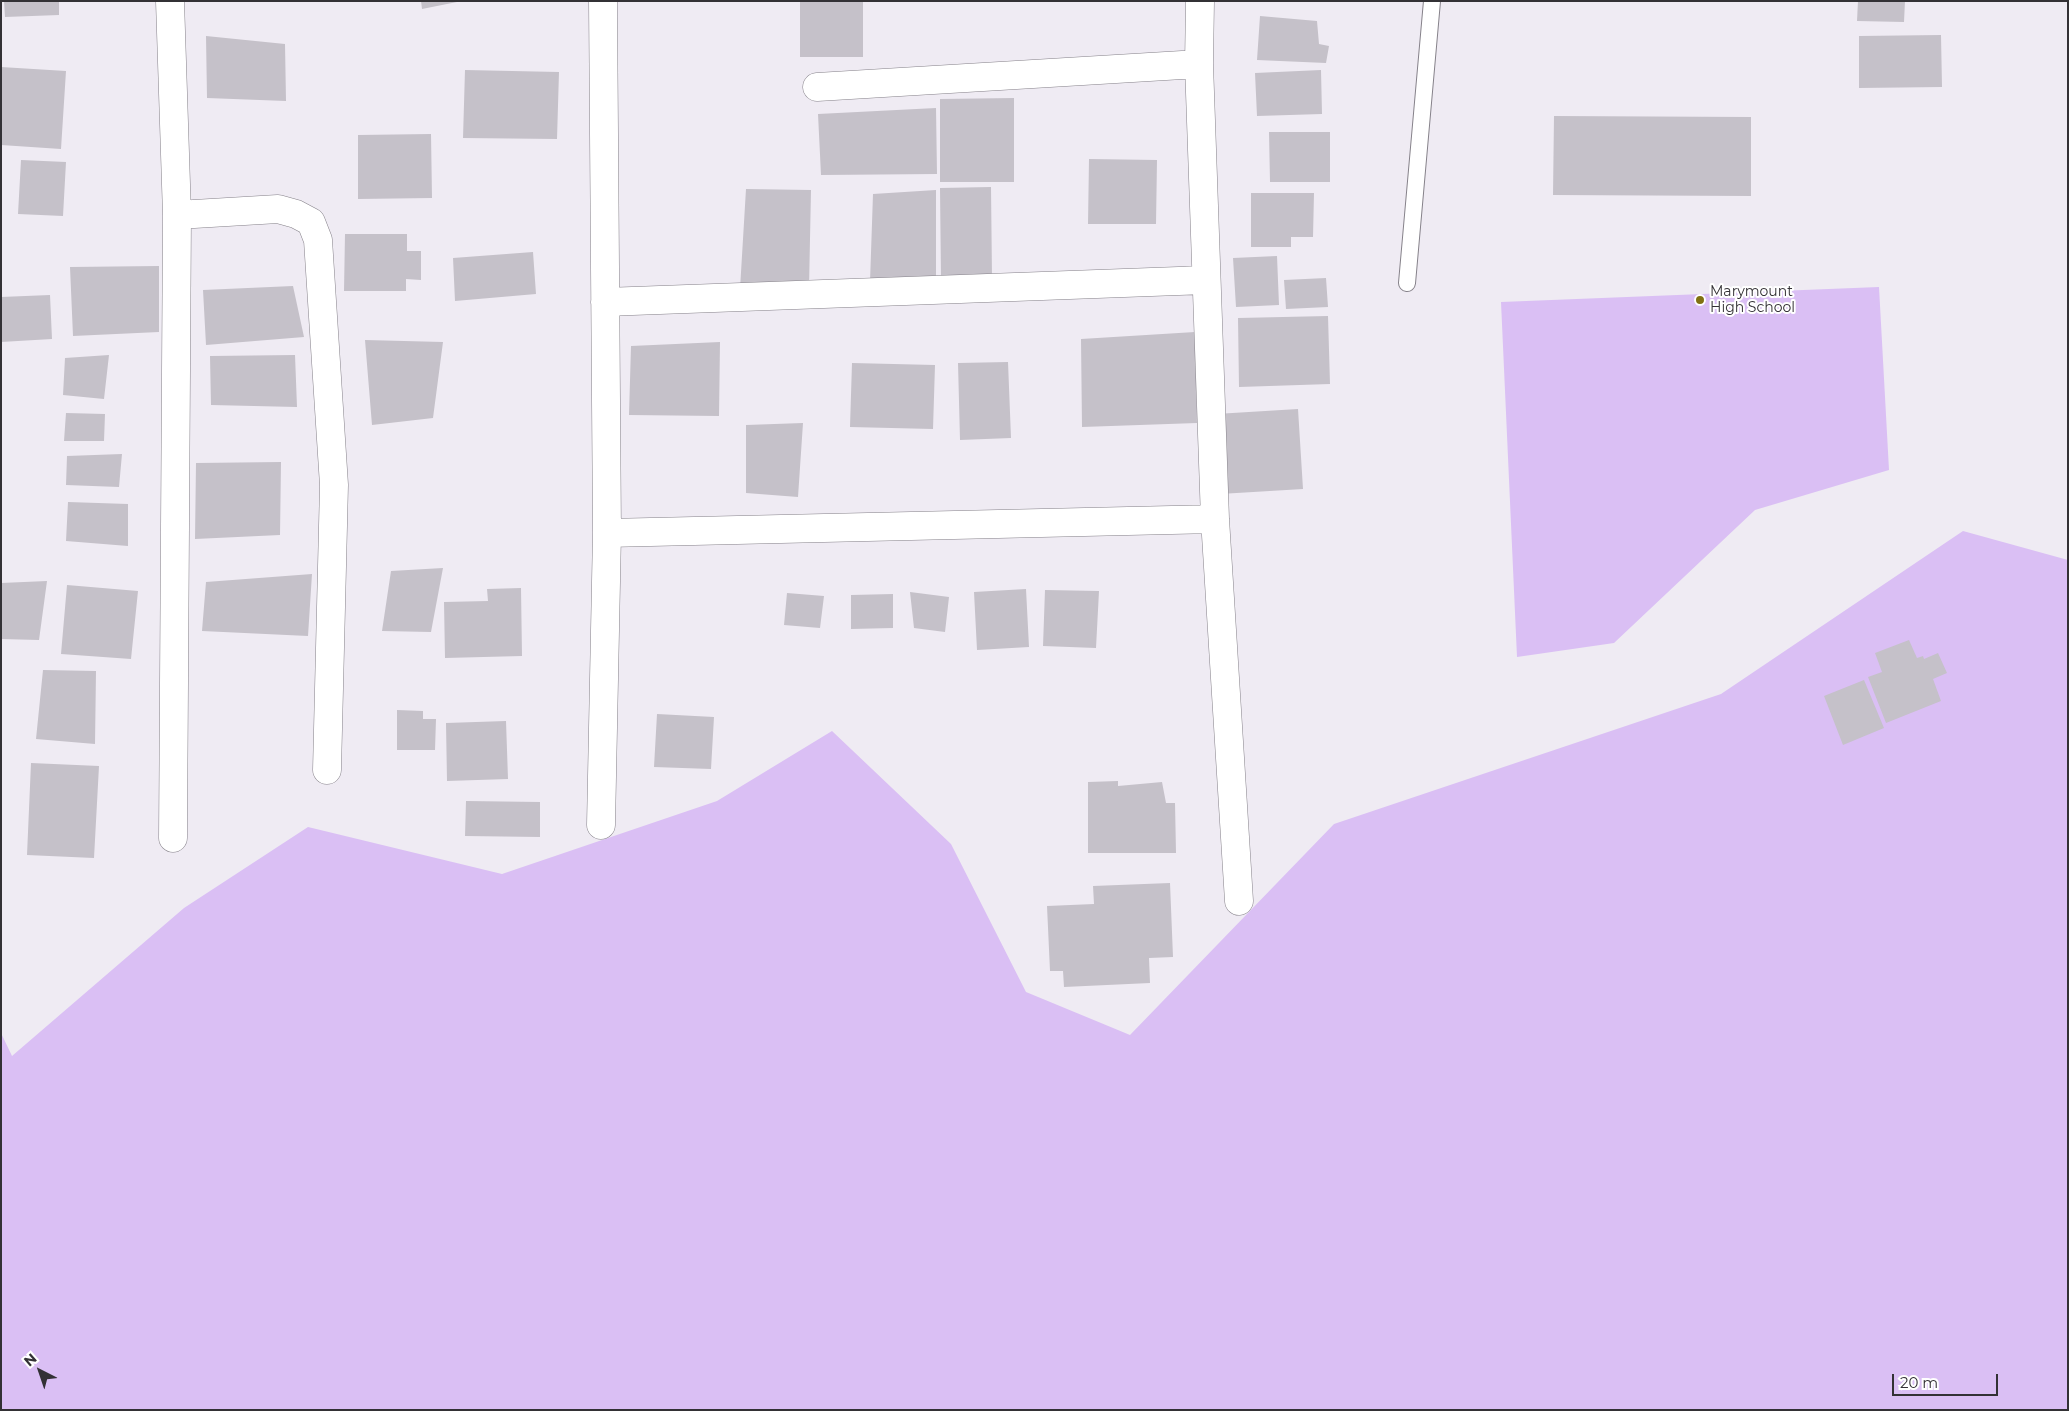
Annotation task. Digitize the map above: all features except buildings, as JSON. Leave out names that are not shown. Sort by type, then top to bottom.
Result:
[{"type":"street","points":[[170,1],[177,215],[173,838]]},
{"type":"street","points":[[601,825],[607,533],[603,1]]},
{"type":"street","points":[[1200,1],[1199,64],[1215,519],[1238,901]]},
{"type":"street","points":[[817,87],[1199,64]]},
{"type":"street","points":[[177,215],[278,209],[296,214],[311,222],[318,240],[334,485],[327,770]]},
{"type":"street","points":[[605,302],[1206,280]]},
{"type":"street","points":[[607,533],[1215,519]]},
{"type":"lane","points":[[1407,283],[1432,1]]},
{"type":"shaded area","points":[[1879,287],[1889,470],[1755,510],[1614,643],[1517,657],[1501,302]]},
{"type":"shaded area","points":[[1963,531],[2068,560],[2068,1410],[1,1410],[1,1033],[12,1056],[184,908],[308,827],[502,874],[717,801],[832,731],[951,844],[1026,992],[1130,1035],[1334,824],[1721,694]]},
{"type":"place","name":"Marymount High School","points":[[1700,300]]}]
